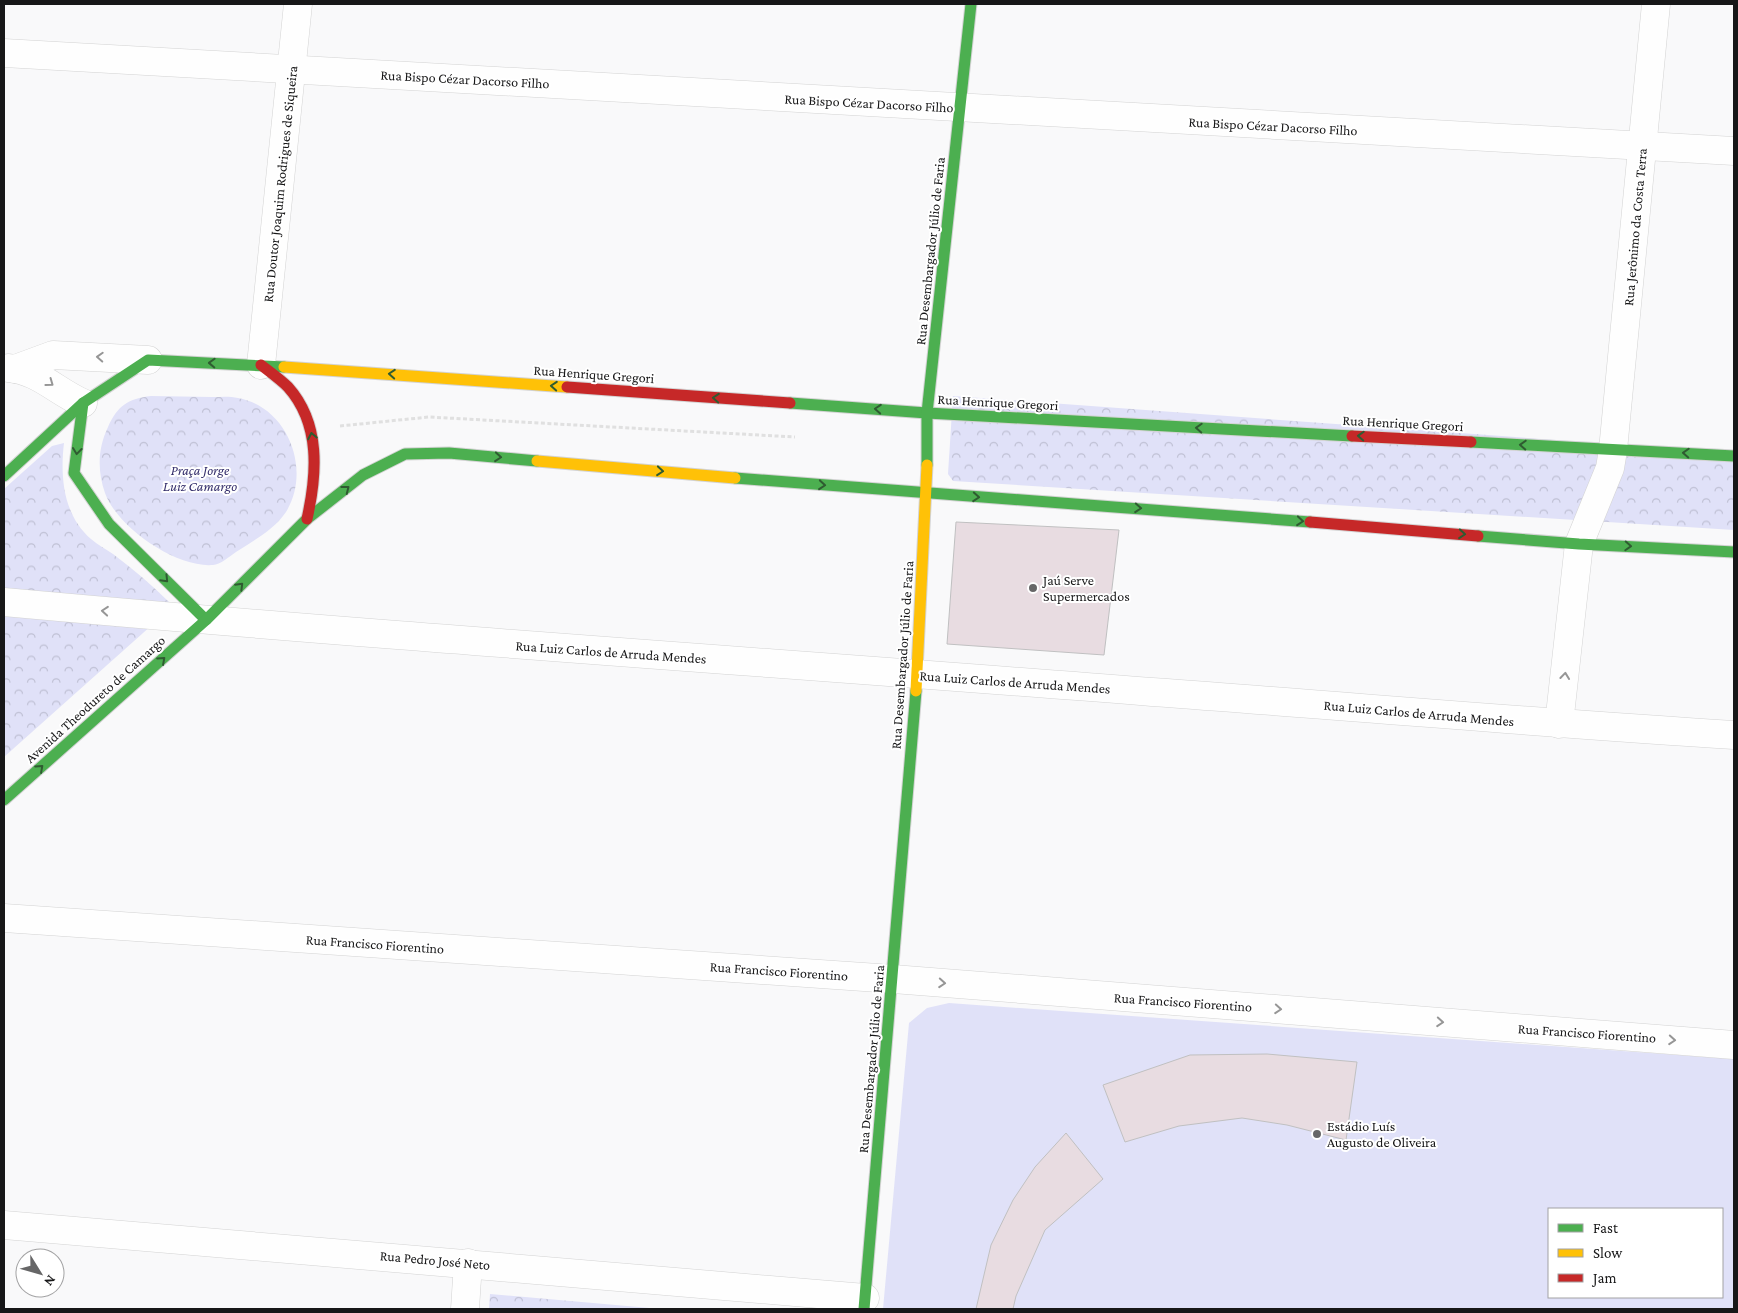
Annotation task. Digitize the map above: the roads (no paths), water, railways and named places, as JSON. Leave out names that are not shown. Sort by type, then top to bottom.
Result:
[{"type":"main road","name":"Rua Desembargador Júlio de Faria","points":[[865,1304],[917,676],[928,494],[927,413],[971,4]]},
{"type":"main road","name":"Rua Henrique Gregori","points":[[148,360],[261,365],[927,413],[1734,456]]},
{"type":"main road","points":[[4,476],[83,402],[148,360]]},
{"type":"main road","points":[[261,365],[290,389],[310,423],[317,462],[307,519]]},
{"type":"main road","points":[[83,402],[74,473],[108,524],[206,620]]},
{"type":"main road","points":[[307,519],[363,475],[405,454],[450,453],[928,494],[1161,510],[1579,544],[1734,552]]},
{"type":"main road","name":"Avenida Theodureto de Camargo","points":[[4,800],[206,620],[307,519]]},
{"type":"street","name":"Rua Doutor Joaquim Rodrigues de Siqueira","points":[[261,365],[298,4]]},
{"type":"street","name":"Rua Jerônimo da Costa Terra","points":[[1559,724],[1579,544],[1610,468],[1613,450],[1656,4]]},
{"type":"street","name":"Rua Bispo Cézar Dacorso Filho","points":[[4,53],[1734,151]]},
{"type":"street","points":[[9,368],[53,355],[148,360]]},
{"type":"street","points":[[9,368],[45,379],[66,395],[83,402]]},
{"type":"street","name":"Rua Luiz Carlos de Arruda Mendes","points":[[4,602],[206,620],[917,676],[1149,691],[1559,724],[1734,735]]},
{"type":"street","name":"Rua Francisco Fiorentino","points":[[4,918],[893,979],[1734,1044]]},
{"type":"street","name":"Rua Pedro José Neto","points":[[4,1225],[468,1263],[865,1304]]},
{"type":"street","points":[[465,1309],[468,1263]]},
{"type":"place","name":"Jaú Serve Supermercados","points":[[1033,588]]},
{"type":"place","name":"Estádio Luís Augusto de Oliveira","points":[[1317,1134]]},
{"type":"park label","name":"Praça Jorge Luiz Camargo","points":[[200,478]]}]
